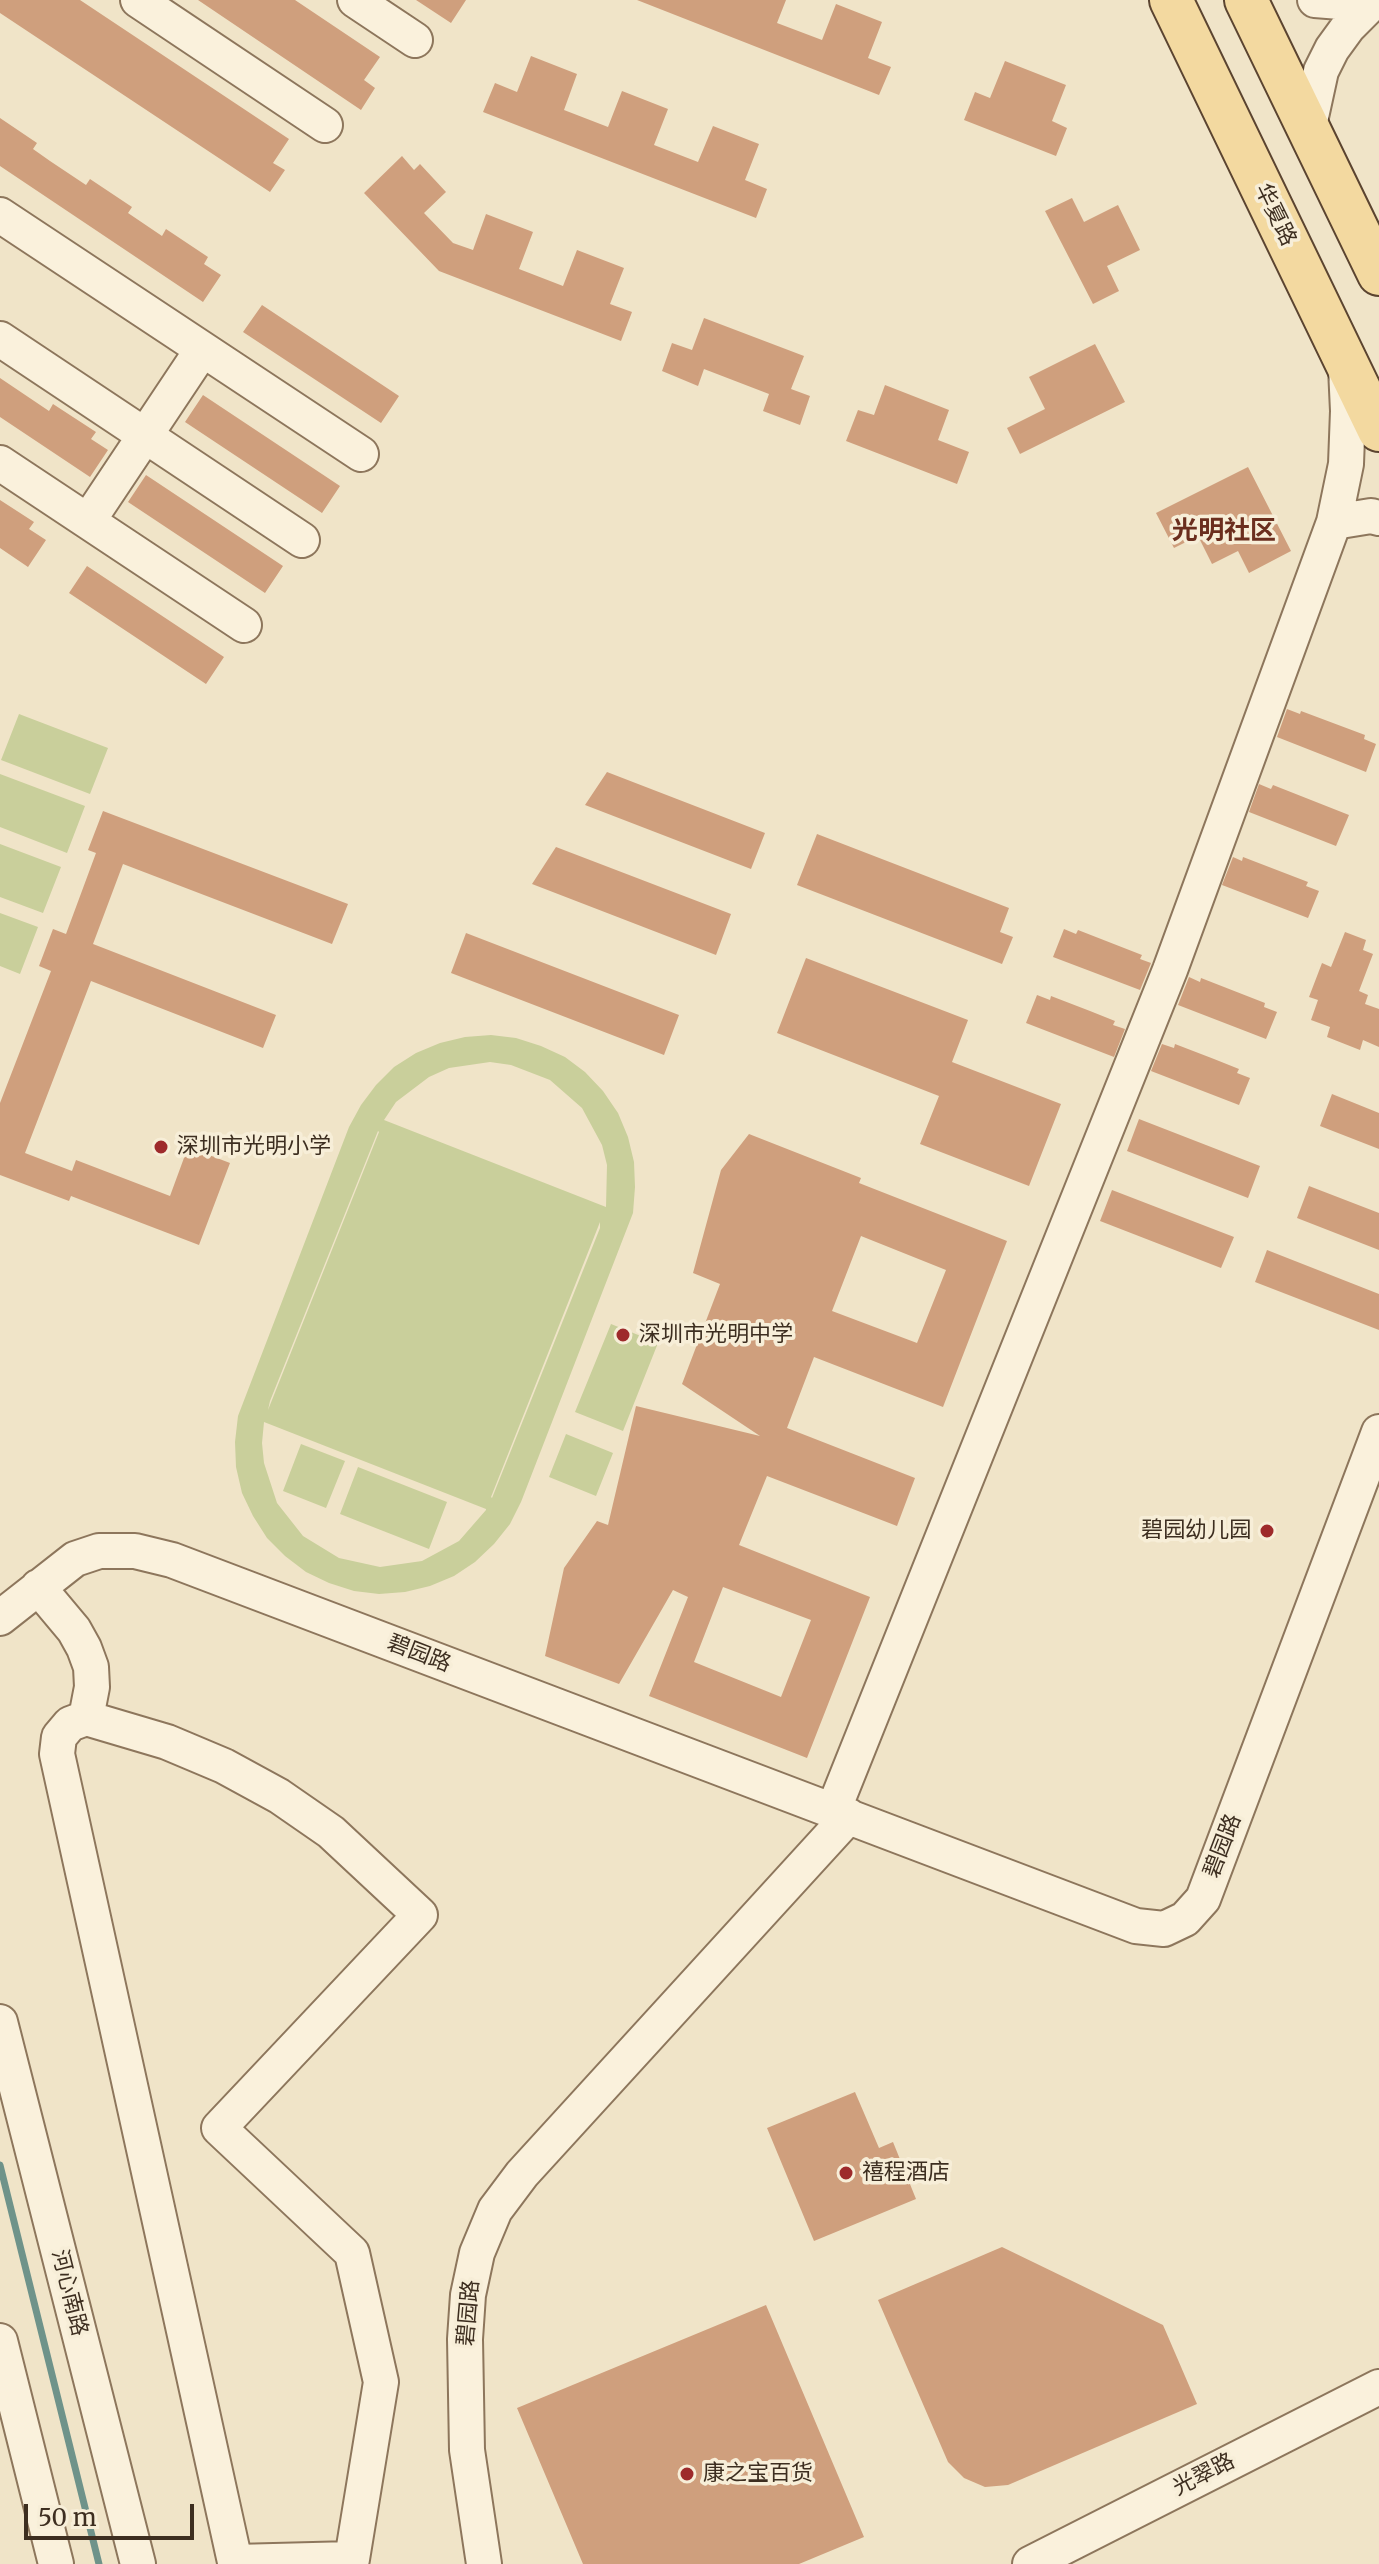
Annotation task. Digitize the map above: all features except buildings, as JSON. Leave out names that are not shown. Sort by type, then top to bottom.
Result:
[{"type":"main road","name":"华夏路","points":[[1171,0],[1379,430]]},
{"type":"main road","points":[[1246,0],[1309,126],[1367,217],[1379,274]]},
{"type":"street","points":[[138,0],[325,125]]},
{"type":"street","points":[[355,0],[415,40]]},
{"type":"street","points":[[1315,0],[1343,3],[1374,1]]},
{"type":"street","points":[[1309,126],[1321,71],[1348,27],[1374,1]]},
{"type":"street","points":[[0,215],[361,454]]},
{"type":"street","points":[[0,339],[302,540]]},
{"type":"street","points":[[88,521],[202,350]]},
{"type":"street","points":[[841,1814],[1170,970],[1334,522],[1346,464],[1348,411],[1345,360]]},
{"type":"street","points":[[0,463],[244,625]]},
{"type":"street","points":[[1334,522],[1371,516],[1379,518]]},
{"type":"street","name":"碧园路","points":[[0,1618],[75,1559],[99,1551],[135,1551],[172,1560],[1136,1926],[1164,1929],[1185,1919],[1203,1899],[1379,1432]]},
{"type":"street","points":[[38,1587],[74,1630],[91,1667],[92,1687],[86,1718]]},
{"type":"street","points":[[86,1718],[167,1742],[224,1766],[279,1796],[331,1832],[420,1915],[219,2128],[352,2253],[381,2382],[352,2559],[235,2562],[57,1754],[59,1737],[70,1724],[86,1718]]},
{"type":"street","name":"碧园路","points":[[484,2564],[467,2450],[465,2339],[468,2295],[477,2253],[495,2210],[522,2174],[841,1814]]},
{"type":"street","name":"河心南路","points":[[0,2022],[138,2564]]},
{"type":"street","points":[[0,2341],[56,2564]]},
{"type":"street","name":"光翠路","points":[[1030,2564],[1379,2387]]},
{"type":"green space","points":[[19,714],[108,748],[90,794],[1,760]]},
{"type":"green space","points":[[0,774],[85,806],[67,853],[0,827]]},
{"type":"green space","points":[[0,844],[61,867],[43,913],[0,897]]},
{"type":"green space","points":[[0,913],[38,927],[20,974],[0,966]]},
{"type":"green space","points":[[491,1035],[516,1038],[565,1057],[585,1072],[618,1113],[628,1137],[634,1162],[633,1213],[510,1524],[475,1562],[454,1576],[405,1592],[379,1594],[354,1591],[306,1572],[267,1538],[242,1493],[236,1467],[238,1416],[349,1127],[361,1105],[394,1067],[416,1053],[465,1037]],"holes":[[[490,1062],[511,1065],[550,1080],[582,1108],[602,1145],[607,1165],[606,1207],[384,1120],[396,1102],[429,1077],[449,1068]],[[378,1131],[268,1410],[270,1401]],[[600,1222],[600,1228],[491,1497]],[[264,1422],[486,1510],[459,1541],[422,1561],[380,1567],[339,1558],[303,1536],[277,1503],[264,1463]]]},
{"type":"green space","points":[[611,1324],[658,1343],[623,1431],[575,1412]]},
{"type":"green space","points":[[566,1434],[613,1453],[596,1496],[549,1477]]},
{"type":"green space","points":[[301,1444],[345,1461],[326,1508],[283,1491]]},
{"type":"green space","points":[[358,1467],[447,1502],[429,1549],[340,1514]]},
{"type":"waterway","points":[[0,2165],[99,2564]]},
{"type":"place","name":"深圳市光明小学","points":[[161,1147]]},
{"type":"place","name":"深圳市光明中学","points":[[623,1335]]},
{"type":"place","name":"碧园幼儿园","points":[[1267,1531]]},
{"type":"place","name":"禧程酒店","points":[[846,2173]]},
{"type":"place","name":"康之宝百货","points":[[687,2474]]},
{"type":"district","name":"光明社区","points":[[1224,532]]}]
